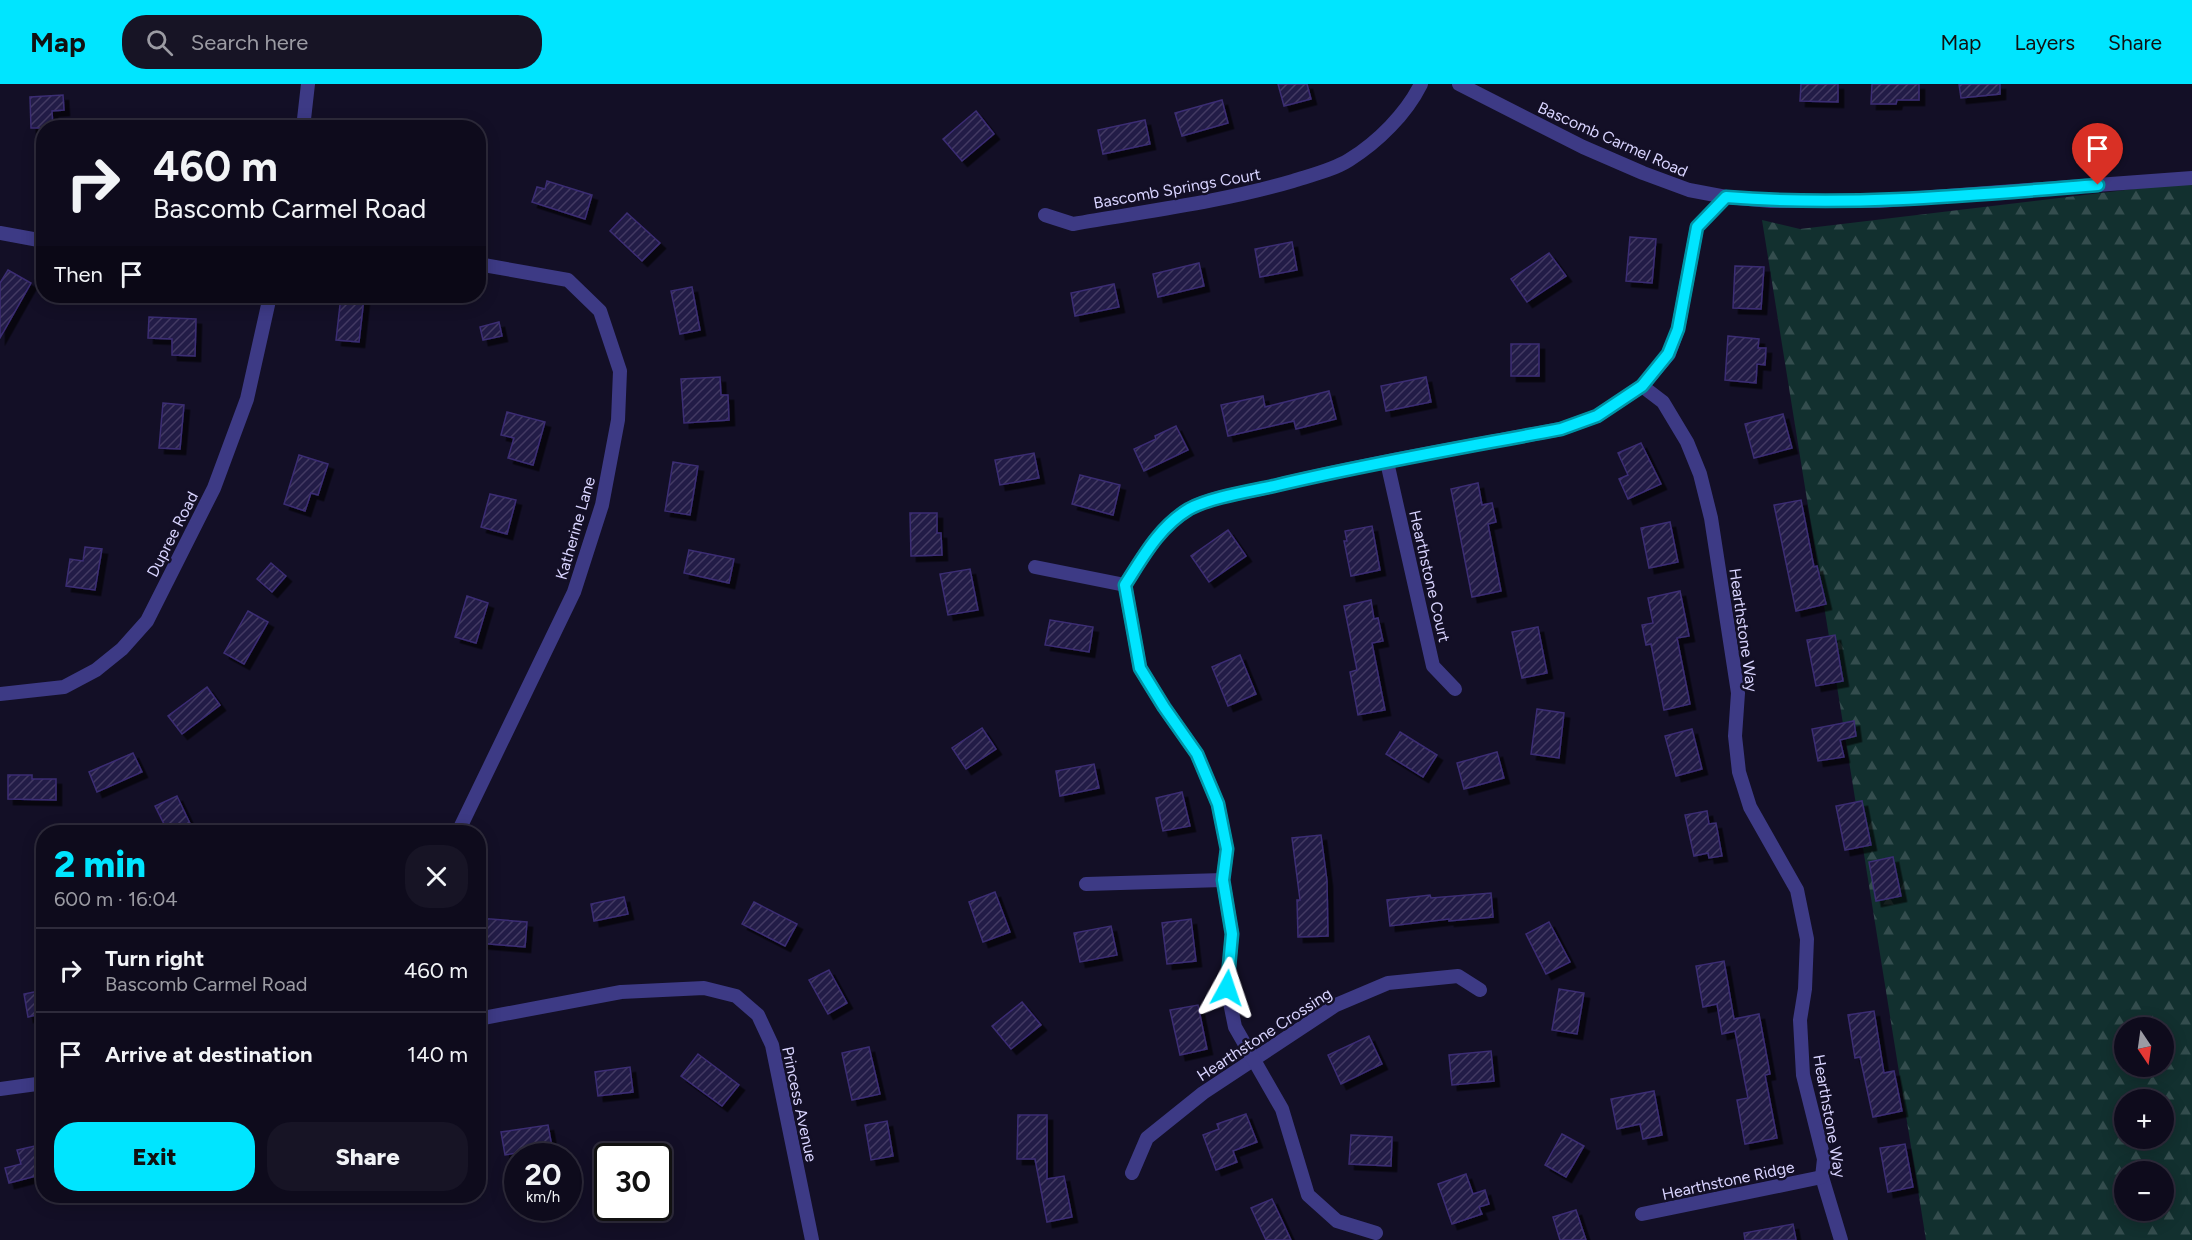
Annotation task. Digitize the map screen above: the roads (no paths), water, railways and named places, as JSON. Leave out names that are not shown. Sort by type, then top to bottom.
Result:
[{"type":"street","points":[[304,120],[308,84]]},
{"type":"street","name":"Bascomb Springs Court","points":[[1045,215],[1073,224],[1253,193],[1316,174],[1348,160],[1383,133],[1413,99],[1421,84]]},
{"type":"street","name":"Bascomb Carmel Road","points":[[1459,84],[1583,147],[1643,173],[1689,190],[1726,197],[1771,201],[1879,201],[2192,178]]},
{"type":"street","points":[[1376,1233],[1337,1221],[1308,1195],[1282,1109],[1235,1027],[1227,988],[1232,934],[1223,880],[1227,849],[1218,804],[1197,754],[1140,668],[1125,585],[1146,551],[1164,528],[1190,508],[1320,475],[1561,429],[1597,416],[1642,386],[1668,354],[1678,329],[1697,227],[1726,197]]},
{"type":"street","points":[[0,233],[36,240]]},
{"type":"street","name":"Katherine Lane","points":[[461,825],[574,592],[602,505],[618,420],[620,371],[600,311],[568,280],[486,265]]},
{"type":"street","name":"Dupree Road","points":[[0,693],[64,687],[96,670],[123,649],[147,621],[214,488],[247,399],[268,303]]},
{"type":"street","name":"Hearthstone Way","points":[[1642,386],[1663,402],[1686,442],[1700,474],[1711,518],[1738,693],[1735,736],[1739,772],[1750,807],[1797,890],[1807,939],[1805,989],[1800,1020],[1803,1076],[1824,1159],[1822,1177],[1841,1240]]},
{"type":"street","name":"Hearthstone Court","points":[[1387,462],[1433,666],[1455,689]]},
{"type":"street","points":[[1035,567],[1125,585]]},
{"type":"street","points":[[1086,884],[1223,880]]},
{"type":"street","name":"Hearthstone Crossing","points":[[1132,1173],[1148,1138],[1203,1093],[1336,1005],[1388,983],[1458,976],[1480,990]]},
{"type":"street","name":"Princess Avenue","points":[[486,1017],[621,992],[704,988],[736,996],[758,1015],[772,1045],[812,1240]]},
{"type":"street","points":[[0,1089],[36,1084]]},
{"type":"street","name":"Hearthstone Ridge","points":[[1642,1214],[1822,1177]]}]
